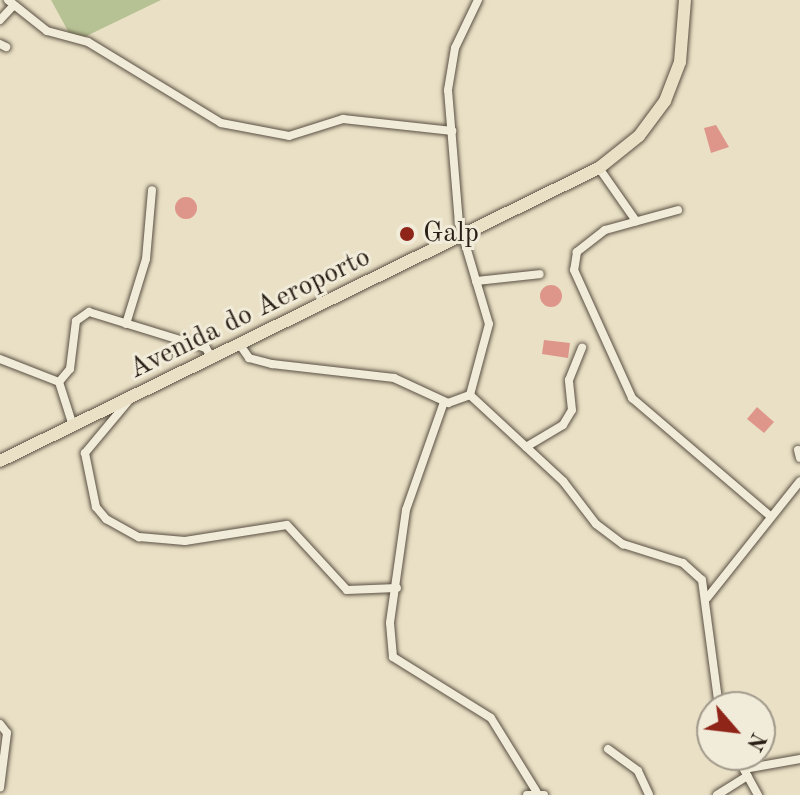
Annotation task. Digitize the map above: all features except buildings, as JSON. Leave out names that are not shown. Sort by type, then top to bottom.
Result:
[{"type":"main road","name":"Avenida do Aeroporto","points":[[0,461],[462,238],[599,168],[639,136],[665,101],[680,62],[685,0]]},
{"type":"street","points":[[470,395],[489,324],[462,238],[452,131],[455,48],[478,0]]},
{"type":"street","points":[[0,20],[10,3],[221,123],[289,136],[343,119],[452,131]]},
{"type":"street","points":[[599,168],[636,221]]},
{"type":"street","points":[[126,324],[146,259],[152,190]]},
{"type":"street","points":[[678,210],[605,230],[577,252],[574,270],[597,328],[614,346],[639,407],[768,514]]},
{"type":"street","points":[[476,281],[540,274]]},
{"type":"street","points":[[59,382],[70,369],[79,316],[126,324],[206,348],[212,359]]},
{"type":"street","points":[[240,345],[249,358],[272,364],[394,378],[444,402],[470,395]]},
{"type":"street","points":[[526,447],[563,425],[572,410],[569,380],[582,347]]},
{"type":"street","points":[[0,359],[59,382]]},
{"type":"street","points":[[59,382],[73,426]]},
{"type":"street","points":[[470,395],[526,447],[596,524],[623,544],[695,571],[707,598],[717,691]]},
{"type":"street","points":[[131,398],[85,453],[96,507],[106,519],[139,537],[185,541],[287,525],[347,590],[397,588]]},
{"type":"street","points":[[444,402],[409,497],[390,623],[396,665],[443,684],[491,718],[536,794]]},
{"type":"street","points":[[707,598],[747,556],[768,514],[790,499],[800,481]]},
{"type":"street","points":[[0,724],[7,733],[0,788]]},
{"type":"street","points":[[608,749],[638,771],[649,795]]},
{"type":"street","points":[[717,795],[745,773],[800,759]]},
{"type":"street","points":[[745,773],[758,795]]},
{"type":"green space","points":[[51,0],[161,0],[74,42]]},
{"type":"place","name":"Galp","points":[[407,234]]}]
